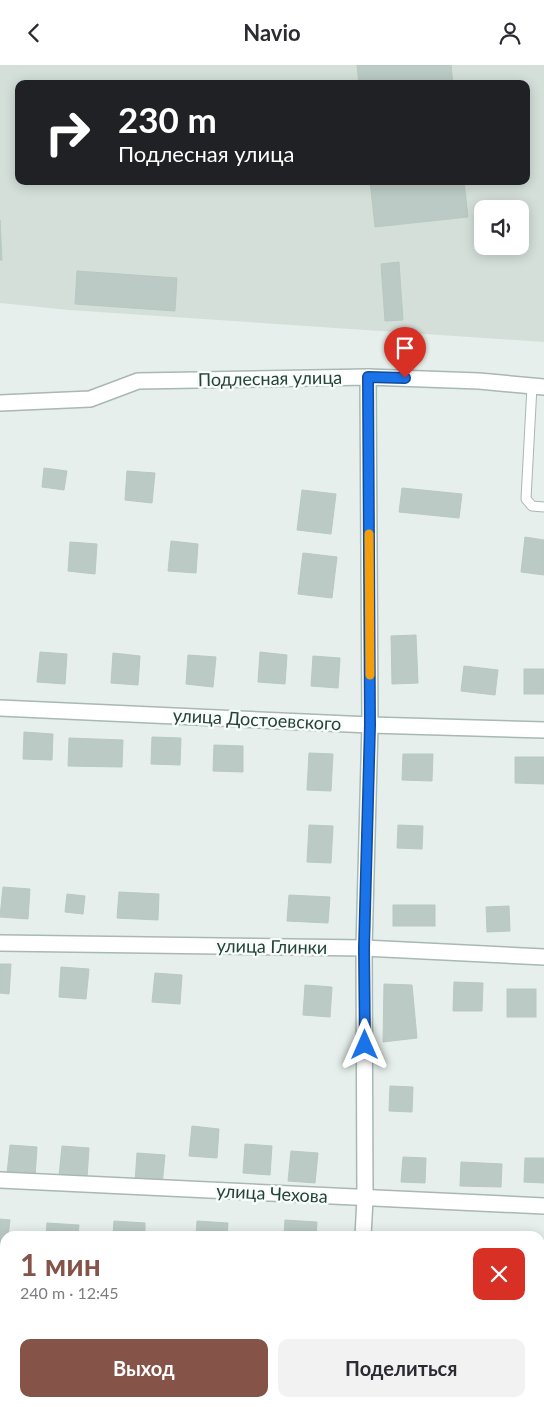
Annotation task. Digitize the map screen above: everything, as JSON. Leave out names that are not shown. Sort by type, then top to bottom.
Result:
[{"type":"street","name":"Подлесная улица","points":[[0,403],[90,399],[138,381],[368,377],[479,381],[538,387]]},
{"type":"street","points":[[363,1231],[365,1199],[364,948],[370,725],[368,377]]},
{"type":"street","name":"улица Достоевского","points":[[0,708],[370,725],[544,730]]},
{"type":"street","name":"улица Глинки","points":[[0,943],[364,948],[544,957]]},
{"type":"street","name":"улица Чехова","points":[[0,1180],[365,1199],[544,1206]]},
{"type":"lane","points":[[538,387],[526,499],[532,506],[544,507]]},
{"type":"shaded area","points":[[0,65],[544,65],[544,342],[69,310],[0,303]]},
{"type":"building","points":[[357,65],[451,65],[453,80],[359,80]]},
{"type":"building","points":[[370,185],[464,185],[468,217],[375,227]]},
{"type":"building","points":[[0,220],[2,260],[0,260]]},
{"type":"building","points":[[399,262],[403,320],[385,321],[381,264]]},
{"type":"building","points":[[77,271],[177,278],[175,311],[75,304]]},
{"type":"building","points":[[44,468],[67,471],[64,490],[42,487]]},
{"type":"building","points":[[127,471],[155,473],[152,503],[125,500]]},
{"type":"building","points":[[402,488],[462,494],[459,518],[399,512]]},
{"type":"building","points":[[302,490],[336,494],[331,534],[297,530]]},
{"type":"building","points":[[525,537],[544,540],[544,575],[521,572]]},
{"type":"building","points":[[171,541],[198,544],[196,573],[168,571]]},
{"type":"building","points":[[70,542],[97,544],[95,574],[68,571]]},
{"type":"building","points":[[303,553],[337,557],[332,598],[298,594]]},
{"type":"building","points":[[416,635],[418,683],[392,684],[391,636]]},
{"type":"building","points":[[40,652],[67,654],[65,684],[37,682]]},
{"type":"building","points":[[260,652],[287,655],[285,684],[258,682]]},
{"type":"building","points":[[113,653],[140,656],[138,685],[111,683]]},
{"type":"building","points":[[188,655],[216,657],[213,687],[186,684]]},
{"type":"building","points":[[313,656],[340,658],[338,688],[311,686]]},
{"type":"building","points":[[464,666],[498,670],[495,695],[461,691]]},
{"type":"building","points":[[524,669],[544,669],[544,694],[524,694]]},
{"type":"building","points":[[24,732],[53,734],[52,760],[23,759]]},
{"type":"building","points":[[152,737],[181,738],[180,765],[151,764]]},
{"type":"building","points":[[69,738],[123,740],[122,767],[68,766]]},
{"type":"building","points":[[214,745],[243,746],[243,772],[213,771]]},
{"type":"building","points":[[309,753],[333,754],[331,791],[307,790]]},
{"type":"building","points":[[403,754],[433,754],[432,781],[402,780]]},
{"type":"building","points":[[515,757],[544,757],[544,784],[515,783]]},
{"type":"building","points":[[309,825],[333,826],[331,863],[307,862]]},
{"type":"building","points":[[398,825],[423,826],[422,849],[397,848]]},
{"type":"building","points":[[3,887],[30,889],[28,919],[0,917]]},
{"type":"building","points":[[119,892],[159,894],[158,920],[117,918]]},
{"type":"building","points":[[67,894],[85,896],[83,914],[65,912]]},
{"type":"building","points":[[289,895],[330,897],[328,923],[287,921]]},
{"type":"building","points":[[393,905],[435,905],[435,926],[393,926]]},
{"type":"building","points":[[509,906],[510,931],[487,932],[486,907]]},
{"type":"building","points":[[0,964],[11,964],[9,994],[0,993]]},
{"type":"building","points":[[61,967],[89,969],[86,999],[59,997]]},
{"type":"building","points":[[155,973],[182,975],[180,1004],[152,1002]]},
{"type":"building","points":[[454,982],[483,983],[482,1011],[453,1011]]},
{"type":"building","points":[[384,984],[412,985],[417,1038],[383,1042]]},
{"type":"building","points":[[305,985],[332,987],[330,1017],[303,1015]]},
{"type":"building","points":[[507,989],[536,989],[536,1017],[507,1017]]},
{"type":"building","points":[[390,1086],[413,1087],[412,1112],[389,1111]]},
{"type":"building","points":[[192,1126],[219,1129],[217,1158],[189,1156]]},
{"type":"building","points":[[245,1144],[272,1146],[270,1175],[243,1173]]},
{"type":"building","points":[[10,1145],[37,1147],[35,1177],[7,1174]]},
{"type":"building","points":[[62,1146],[89,1148],[87,1178],[59,1176]]},
{"type":"building","points":[[291,1151],[318,1153],[315,1183],[288,1181]]},
{"type":"building","points":[[137,1153],[165,1155],[162,1185],[135,1182]]},
{"type":"building","points":[[403,1157],[426,1158],[425,1183],[401,1182]]},
{"type":"building","points":[[525,1158],[544,1158],[544,1183],[524,1182]]},
{"type":"building","points":[[461,1162],[502,1164],[501,1187],[460,1186]]},
{"type":"building","points":[[0,1219],[10,1220],[9,1231],[0,1231]]},
{"type":"building","points":[[285,1220],[317,1222],[316,1231],[284,1231]]},
{"type":"building","points":[[114,1221],[145,1223],[145,1231],[113,1231]]},
{"type":"building","points":[[197,1221],[228,1223],[227,1231],[196,1231]]},
{"type":"building","points":[[47,1223],[79,1225],[78,1231],[46,1231]]},
{"type":"slow traffic","points":[[369,534],[370,675]]},
{"type":"route","points":[[365,1045],[364,948],[370,725],[368,377],[405,378]]}]
